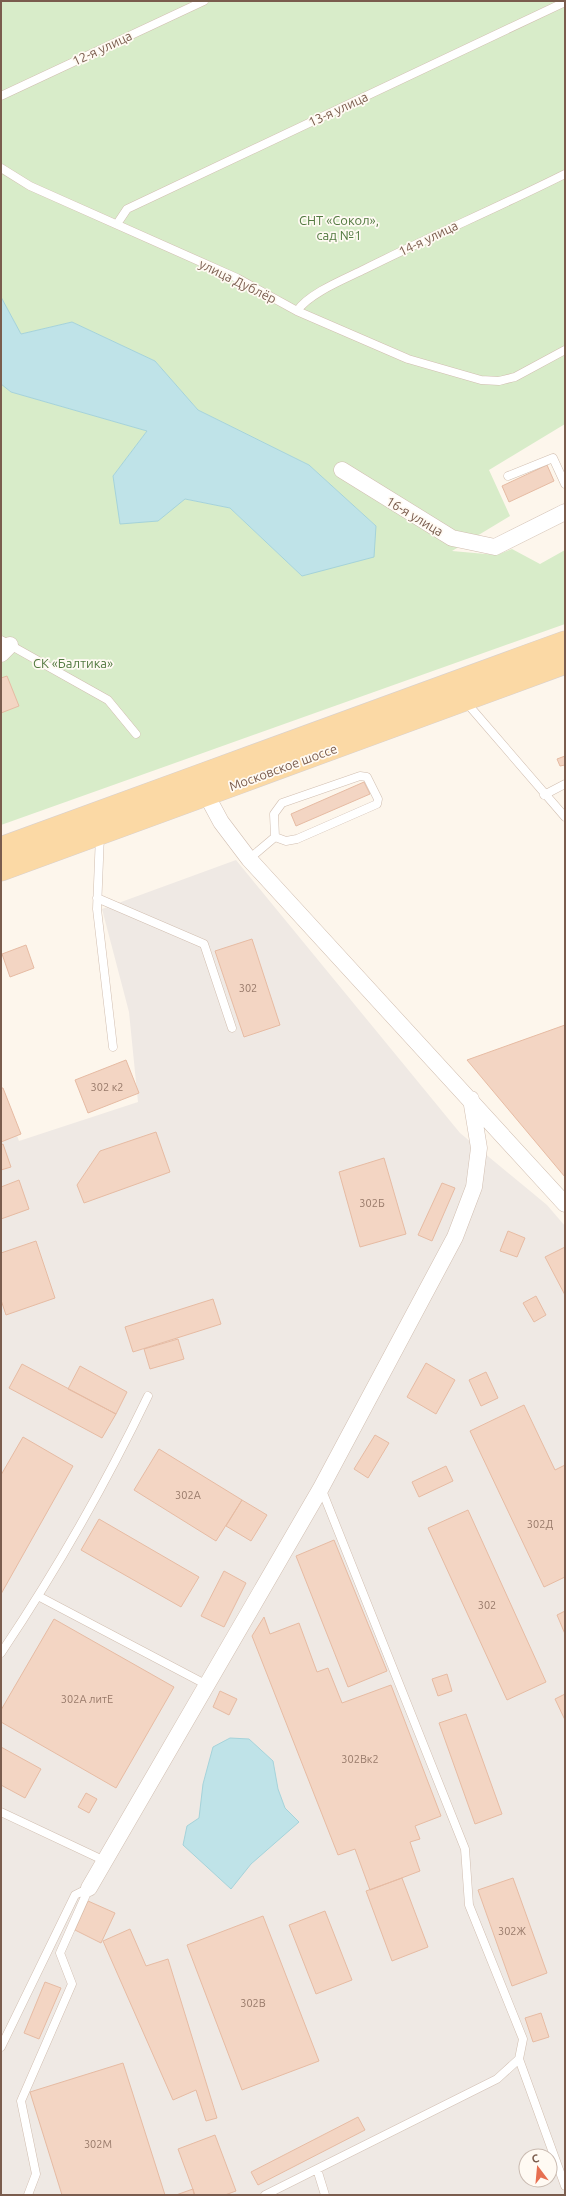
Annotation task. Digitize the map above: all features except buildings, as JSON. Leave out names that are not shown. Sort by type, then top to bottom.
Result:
[{"type":"main road","name":"Московское шоссе","points":[[1,870],[100,834],[203,786],[565,642]]},
{"type":"main road","name":"Московское шоссе","points":[[2,847],[203,786],[464,701],[565,663]]},
{"type":"street","name":"16-я улица","points":[[342,470],[452,538],[494,546],[565,512]]},
{"type":"street","points":[[203,786],[221,822],[249,859],[471,1099],[565,1204]]},
{"type":"street","points":[[89,1888],[321,1488],[458,1230],[474,1187],[479,1148],[471,1099]]},
{"type":"lane","name":"12-я улица","points":[[1,96],[204,1]]},
{"type":"lane","name":"13-я улица","points":[[117,224],[127,209],[565,2]]},
{"type":"lane","name":"улица Дублёр","points":[[1,168],[30,186],[237,278],[297,311],[408,359],[481,380],[499,381],[514,377],[565,350]]},
{"type":"lane","name":"14-я улица","points":[[297,311],[302,303],[336,284],[443,230],[565,174]]},
{"type":"lane","points":[[508,476],[553,458],[565,484]]},
{"type":"lane","points":[[4,646],[108,700],[136,734]]},
{"type":"lane","points":[[464,701],[544,795],[565,817]]},
{"type":"lane","points":[[360,776],[367,776],[378,798],[377,804],[297,839],[286,841],[275,837],[274,814],[282,803],[360,776]]},
{"type":"lane","points":[[544,795],[565,784]]},
{"type":"lane","points":[[100,834],[97,898],[113,1047]]},
{"type":"lane","points":[[249,859],[275,837]]},
{"type":"lane","points":[[97,898],[204,944],[232,1028]]},
{"type":"lane","points":[[1,1653],[38,1596],[116,1463],[148,1396]]},
{"type":"lane","points":[[321,1488],[465,1849],[469,1905],[523,2039],[520,2059],[565,2186]]},
{"type":"lane","points":[[38,1596],[207,1685]]},
{"type":"lane","points":[[1,1812],[105,1861]]},
{"type":"lane","points":[[1,2047],[75,1895],[89,1888]]},
{"type":"lane","points":[[28,2195],[36,2174],[21,2101],[72,1984],[60,1953],[89,1888]]},
{"type":"lane","points":[[265,2195],[497,2079],[520,2059]]},
{"type":"lane","points":[[317,2169],[325,2195]]},
{"type":"shaded area","points":[[236,860],[460,1133],[547,1205],[565,1226],[565,2195],[1,2195],[1,1091],[19,1141],[138,1102],[129,1012],[102,909]]},
{"type":"green space","name":"СНТ «Сокол», сад №1","points":[[1,1],[565,1],[565,424],[489,470],[510,516],[452,551],[497,555],[512,549],[540,564],[565,550],[565,624],[1,825],[1,384],[11,392],[147,431],[113,476],[158,521],[184,499],[230,508],[302,576],[376,526],[309,465],[198,410],[155,361],[72,322],[21,334],[1,297]]},
{"type":"water","points":[[1,297],[21,334],[72,322],[155,361],[198,410],[309,465],[376,526],[374,557],[302,576],[230,508],[185,499],[158,521],[120,524],[113,476],[147,431],[11,392],[1,384]]},
{"type":"water","points":[[230,1738],[249,1739],[273,1761],[278,1789],[285,1808],[299,1822],[251,1864],[231,1889],[183,1845],[187,1826],[199,1818],[203,1784],[213,1747]]},
{"type":"park label","name":"СК «Балтика»","points":[[73,663]]}]
